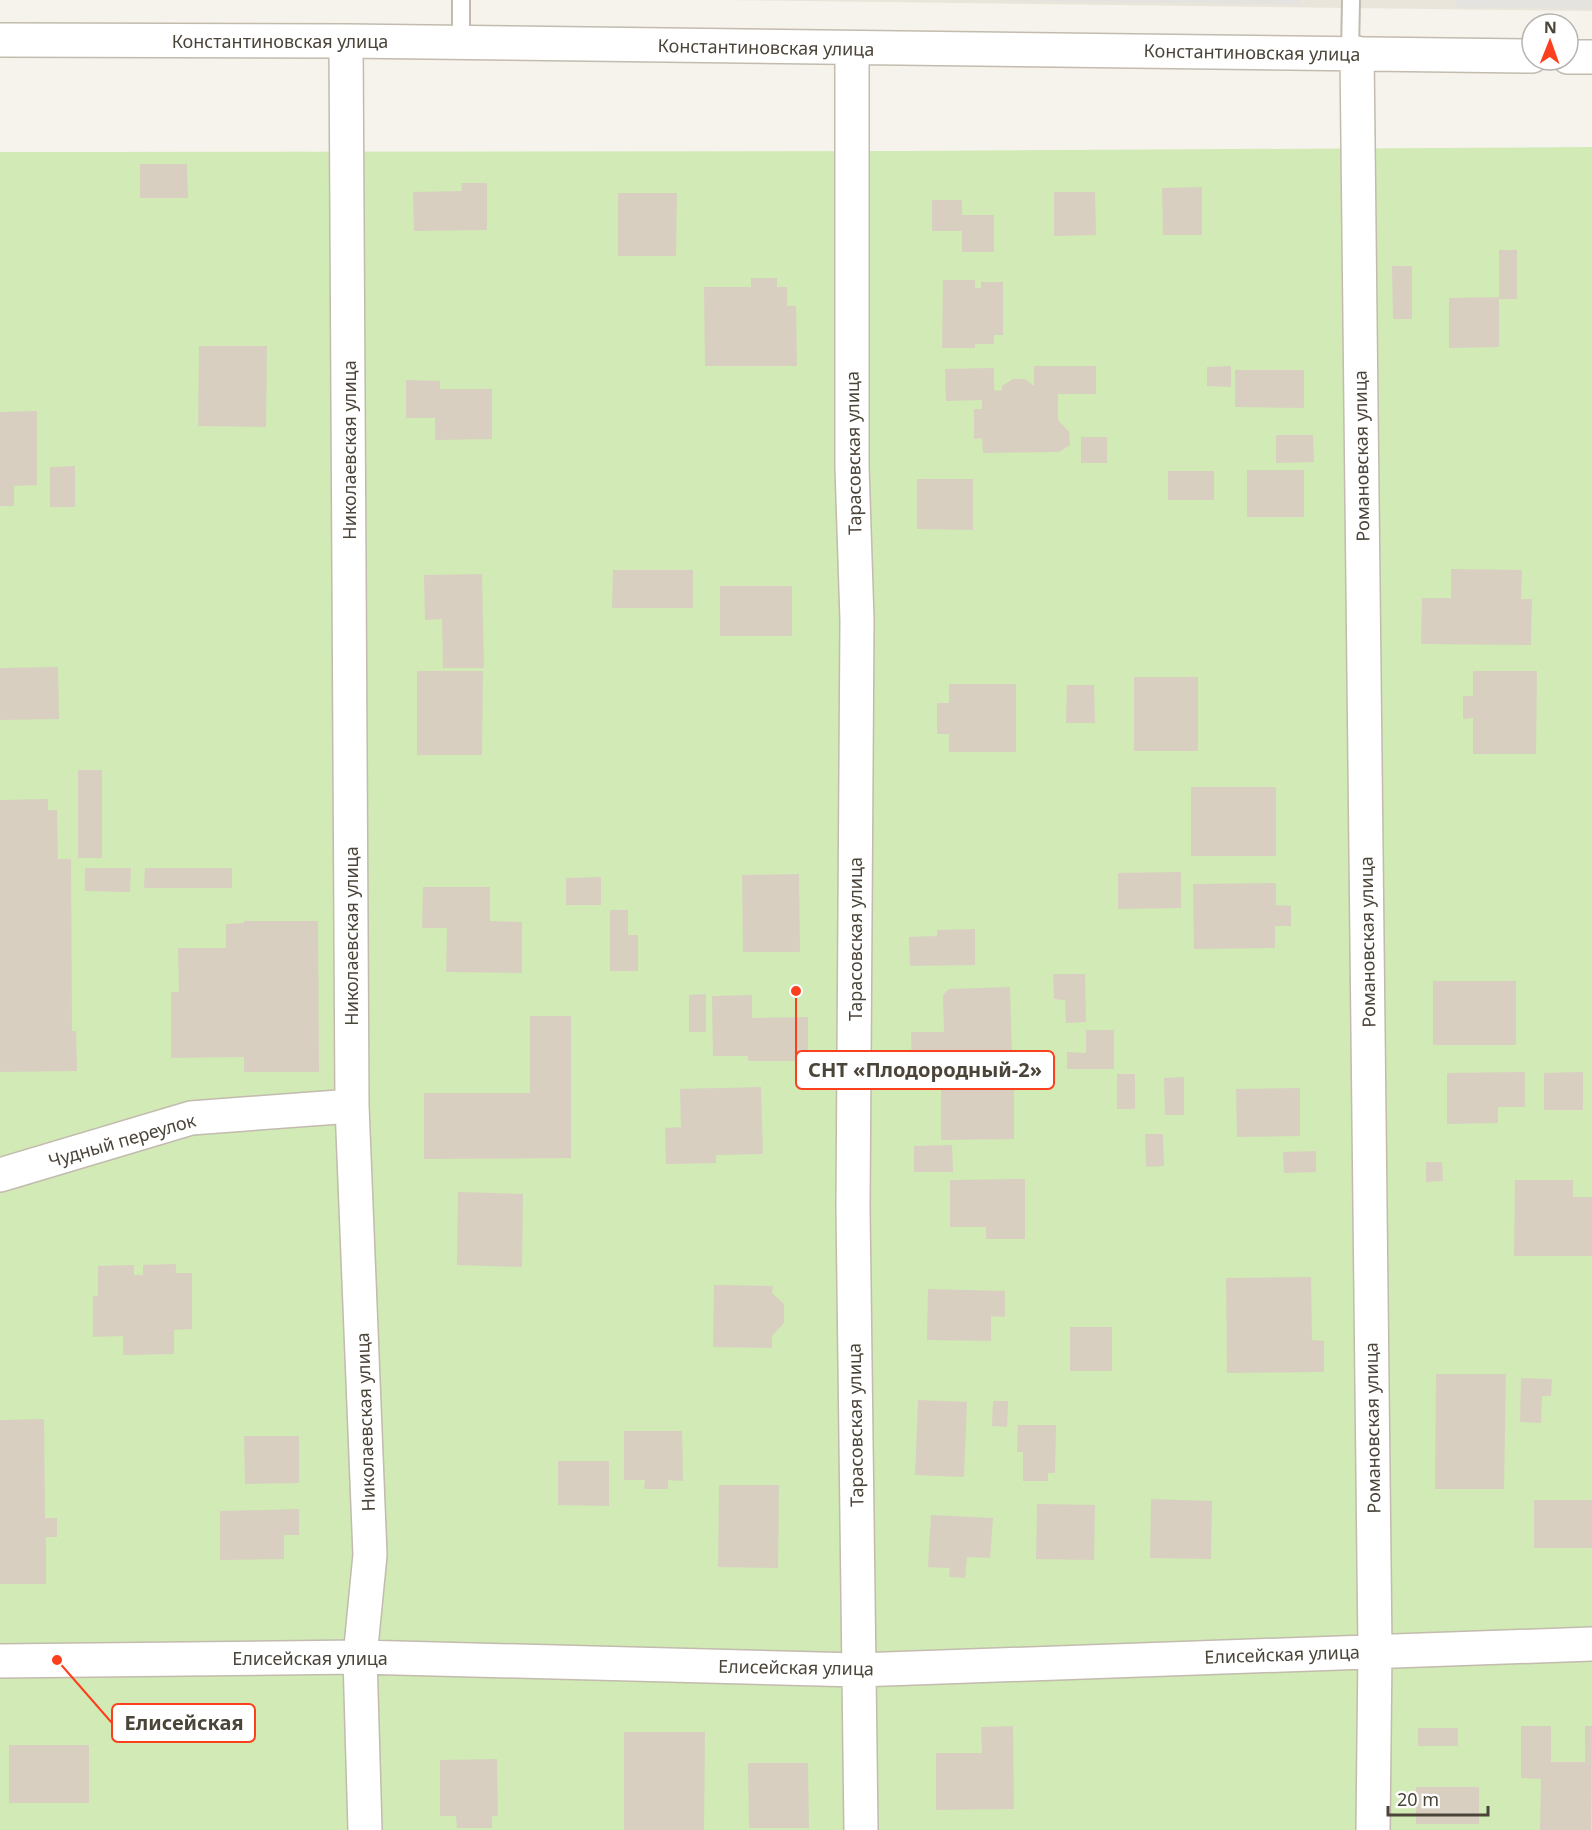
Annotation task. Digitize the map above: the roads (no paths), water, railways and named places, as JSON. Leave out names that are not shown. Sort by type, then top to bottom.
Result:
[{"type":"street","name":"Константиновская улица","points":[[0,40],[346,41],[1520,56]]},
{"type":"street","name":"Николаевская улица","points":[[346,41],[352,1106],[370,1555],[360,1657],[365,1830]]},
{"type":"street","name":"Тарасовская улица","points":[[852,48],[852,467],[857,620],[853,1207],[861,1830]]},
{"type":"street","name":"Романовская улица","points":[[1353,53],[1375,1651],[1374,1830]]},
{"type":"street","name":"Чудный переулок","points":[[0,1175],[191,1118],[352,1106]]},
{"type":"street","name":"Елисейская улица","points":[[0,1661],[360,1657],[858,1670],[1592,1644]]},
{"type":"lane","points":[[461,0],[461,43]]},
{"type":"lane","points":[[1351,0],[1353,53]]},
{"type":"place","name":"СНТ «Плодородный-2»","points":[[796,991]]},
{"type":"place","name":"Елисейская","points":[[57,1660]]}]
